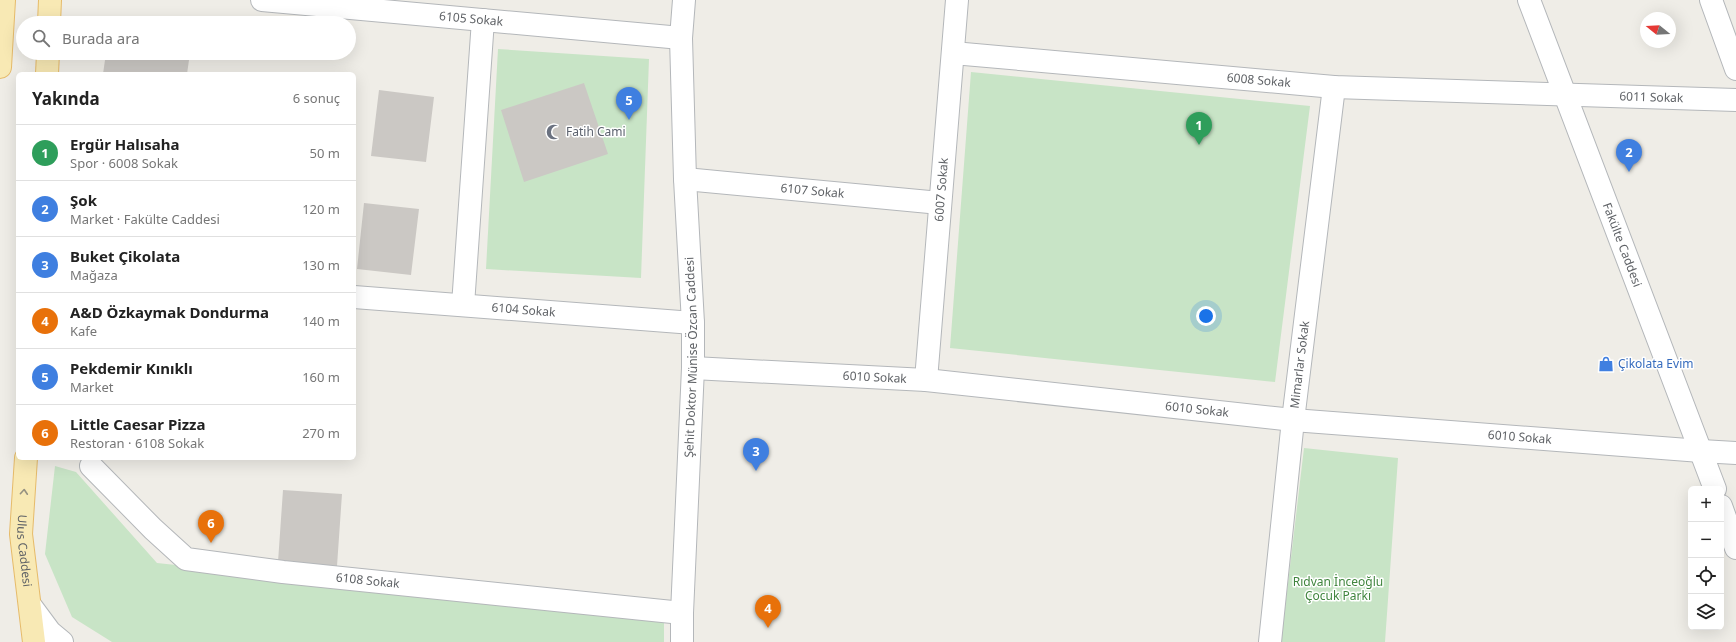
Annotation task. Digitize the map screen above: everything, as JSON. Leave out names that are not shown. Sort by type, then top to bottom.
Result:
[{"type":"main road","points":[[0,67],[4,0]]},
{"type":"main road","points":[[49,16],[50,0]]},
{"type":"main road","points":[[47,72],[48,60]]},
{"type":"main road","name":"Ulus Caddesi","points":[[26,460],[21,534],[34,642]]},
{"type":"street","name":"6105 Sokak","points":[[262,0],[681,38]]},
{"type":"street","name":"Şehit Doktor Münise Özcan Caddesi","points":[[682,642],[693,368],[693,323],[685,179],[681,38],[684,0]]},
{"type":"street","name":"6007 Sokak","points":[[926,380],[957,0]]},
{"type":"street","name":"Fakülte Caddesi","points":[[1529,0],[1714,486]]},
{"type":"street","points":[[1711,0],[1736,70]]},
{"type":"street","points":[[463,305],[483,20]]},
{"type":"street","name":"6008 Sokak","points":[[953,53],[1334,87],[1566,94]]},
{"type":"street","name":"Mimarlar Sokak","points":[[1270,642],[1293,420],[1334,87]]},
{"type":"street","name":"6011 Sokak","points":[[1566,94],[1736,100]]},
{"type":"street","name":"6107 Sokak","points":[[685,179],[940,203]]},
{"type":"street","name":"6104 Sokak","points":[[356,297],[693,323]]},
{"type":"street","name":"6010 Sokak","points":[[693,368],[926,380],[1293,420],[1701,451],[1736,452]]},
{"type":"street","name":"6108 Sokak","points":[[91,466],[153,529],[186,559],[283,572],[682,613]]},
{"type":"street","points":[[1724,514],[1736,548]]},
{"type":"street","points":[[30,605],[50,632],[62,642]]},
{"type":"green space","points":[[498,49],[649,59],[641,278],[486,269]]},
{"type":"green space","points":[[971,72],[1310,106],[1275,382],[950,348]]},
{"type":"green space","name":"Rıdvan İnceoğlu Çocuk Parkı","points":[[1304,448],[1398,458],[1385,642],[1281,642]]},
{"type":"green space","points":[[55,466],[76,472],[157,563],[664,617],[664,642],[112,642],[72,617],[45,554]]},
{"type":"building","points":[[105,60],[189,60],[187,72],[103,72]]},
{"type":"building","name":"Fatih Cami","points":[[584,83],[608,154],[524,182],[501,110]]},
{"type":"building","points":[[379,90],[434,97],[426,162],[371,156]]},
{"type":"building","points":[[364,203],[419,209],[411,275],[357,269]]},
{"type":"building","points":[[283,490],[342,494],[337,566],[278,562]]},
{"type":"place","name":"Pekdemir Kınıklı","points":[[629,120]]},
{"type":"place","name":"Fatih Cami","points":[[554,132]]},
{"type":"place","name":"Ergür Halısaha","points":[[1199,145]]},
{"type":"place","name":"Şok","points":[[1629,172]]},
{"type":"place","name":"Çikolata Evim","points":[[1606,364]]},
{"type":"place","name":"Buket Çikolata","points":[[756,471]]},
{"type":"place","name":"Little Caesar Pizza","points":[[211,543]]},
{"type":"place","name":"A&D Özkaymak Dondurma","points":[[768,628]]}]
